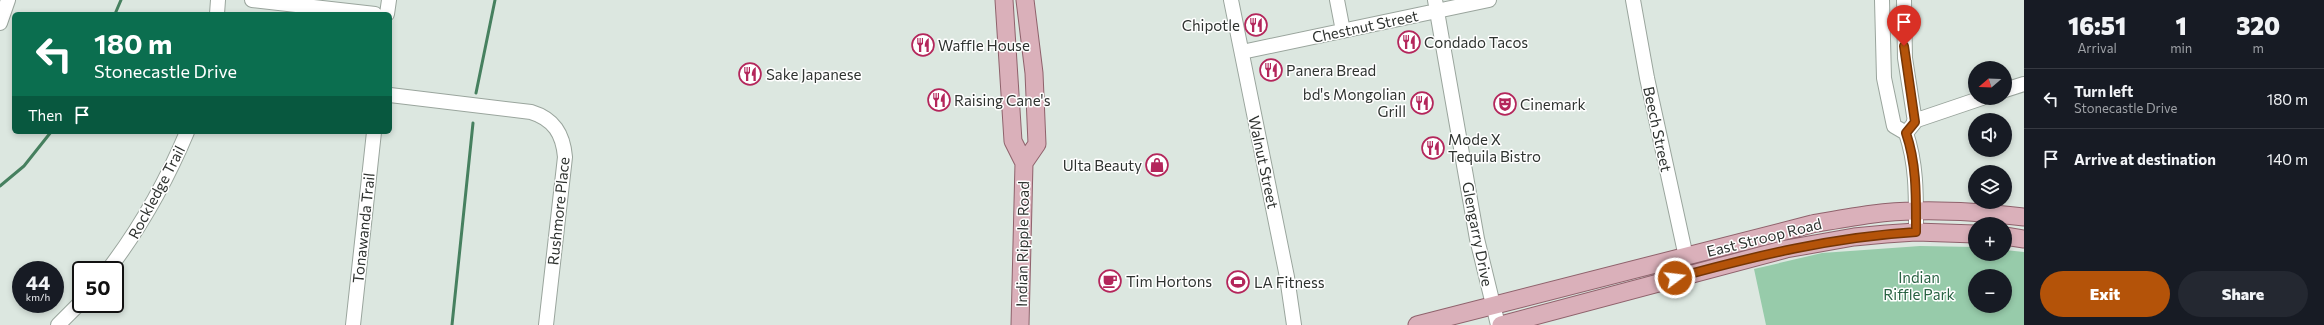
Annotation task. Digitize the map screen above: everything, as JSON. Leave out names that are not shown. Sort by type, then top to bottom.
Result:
[{"type":"main road","name":"Indian Ripple Road","points":[[1004,0],[1013,141],[1024,163],[1020,325]]},
{"type":"main road","name":"Indian Ripple Road","points":[[1024,163],[1037,144],[1034,73],[1025,0]]},
{"type":"main road","name":"East Stroop Road","points":[[1416,325],[1492,304],[1686,257],[1812,224],[1865,215],[1916,211],[1987,213],[2024,218]]},
{"type":"main road","name":"East Stroop Road","points":[[1502,325],[1786,249],[1854,237],[1916,232],[1968,234]]},
{"type":"main road","points":[[2012,237],[2024,239]]},
{"type":"street","points":[[0,23],[8,0]]},
{"type":"street","points":[[217,12],[218,0]]},
{"type":"street","points":[[252,0],[357,12]]},
{"type":"street","points":[[387,12],[389,0]]},
{"type":"street","name":"Walnut Street","points":[[1231,0],[1287,277],[1294,325]]},
{"type":"street","points":[[1337,0],[1343,31]]},
{"type":"street","name":"Chestnut Street","points":[[1242,52],[1343,31],[1436,5],[1489,0]]},
{"type":"street","name":"Beech Street","points":[[1634,0],[1647,78],[1686,257]]},
{"type":"street","points":[[1882,0],[1884,81],[1894,126],[1906,133],[1912,150],[1915,169],[1916,232]]},
{"type":"street","points":[[1904,0],[1905,58],[1914,121]]},
{"type":"street","name":"Glengarry Drive","points":[[1436,5],[1477,239],[1498,325]]},
{"type":"street","points":[[2012,88],[2024,84]]},
{"type":"street","name":"Rushmore Place","points":[[392,95],[531,112],[546,118],[557,129],[563,142],[565,157],[546,325]]},
{"type":"street","points":[[1906,133],[1914,121],[1968,103]]},
{"type":"street","name":"Rockledge Trail","points":[[114,261],[150,210],[186,134]]},
{"type":"street","name":"Tonawanda Trail","points":[[352,325],[374,134]]},
{"type":"street","points":[[58,325],[72,311]]},
{"type":"green space","name":"Indian Riffle Park","points":[[1920,246],[1968,247],[1968,261],[2012,261],[2012,251],[2024,252],[2024,325],[1766,325],[1754,269],[1822,253]]},
{"type":"waterway","points":[[116,12],[121,0]]},
{"type":"waterway","points":[[476,93],[495,0]]},
{"type":"waterway","points":[[452,325],[473,123]]},
{"type":"waterway","points":[[0,186],[24,166],[49,134]]},
{"type":"place","name":"Chipotle","points":[[1256,25]]},
{"type":"place","name":"Condado Tacos","points":[[1409,42]]},
{"type":"place","name":"Waffle House","points":[[923,45]]},
{"type":"place","name":"Panera Bread","points":[[1271,70]]},
{"type":"place","name":"Sake Japanese","points":[[750,74]]},
{"type":"place","name":"Raising Cane's","points":[[939,100]]},
{"type":"place","name":"bd's Mongolian Grill","points":[[1422,103]]},
{"type":"place","name":"Cinemark","points":[[1505,104]]},
{"type":"place","name":"Mode X Tequila Bistro","points":[[1433,148]]},
{"type":"place","name":"Ulta Beauty","points":[[1157,165]]},
{"type":"place","name":"Tim Hortons","points":[[1110,281]]},
{"type":"place","name":"LA Fitness","points":[[1238,282]]},
{"type":"route","points":[[1675,278],[1786,249],[1820,242],[1854,237],[1916,232],[1915,169],[1912,150],[1906,133],[1915,122],[1904,46]]}]
